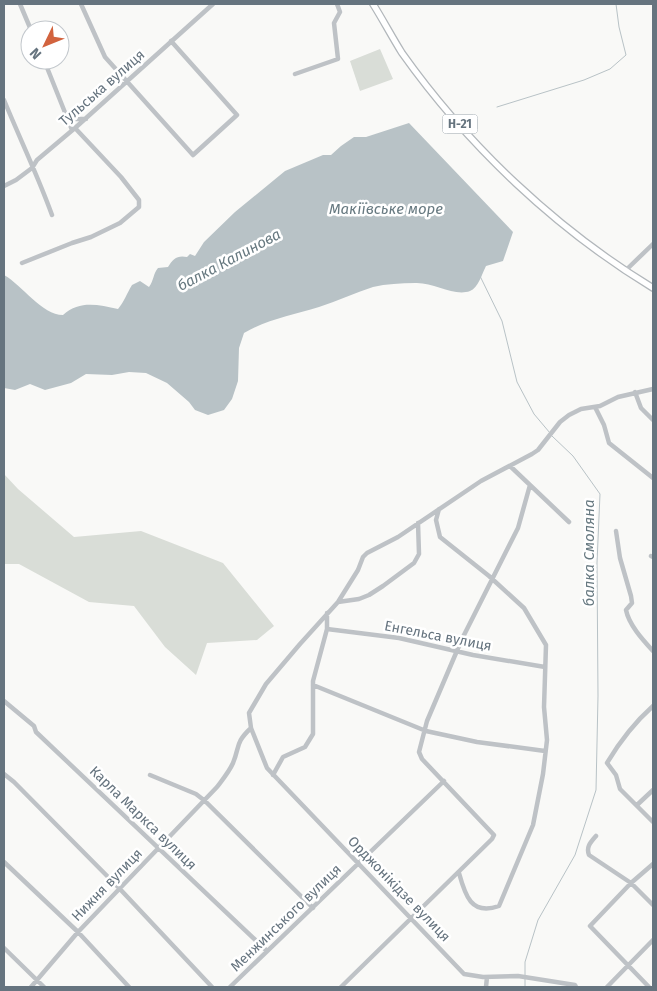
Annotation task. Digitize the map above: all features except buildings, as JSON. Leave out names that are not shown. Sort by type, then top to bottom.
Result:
[{"type":"main road","name":"Н-21","points":[[373,4],[402,52],[427,85],[482,148],[567,227],[626,271],[653,288]]},
{"type":"street","points":[[20,4],[27,20]]},
{"type":"street","points":[[81,4],[104,57],[193,155],[237,115],[172,41]]},
{"type":"street","name":"Тульська вулиця","points":[[4,186],[32,168],[37,160],[86,119],[213,4]]},
{"type":"street","points":[[295,74],[338,59],[334,23],[340,12],[337,4]]},
{"type":"street","points":[[22,263],[91,237],[120,223],[139,207],[139,200],[121,177],[74,129],[48,70]]},
{"type":"street","points":[[4,100],[32,168],[39,178],[52,215]]},
{"type":"street","points":[[68,118],[86,119]]},
{"type":"street","points":[[626,271],[653,244]]},
{"type":"street","points":[[252,728],[249,713],[266,684],[338,602],[367,553],[398,537],[481,481],[538,450],[554,429],[569,415],[581,409],[595,407],[635,392],[653,389]]},
{"type":"street","points":[[635,392],[641,408],[653,420]]},
{"type":"street","points":[[595,407],[604,425],[609,443],[653,478]]},
{"type":"street","points":[[510,466],[568,522]]},
{"type":"street","points":[[341,987],[459,873],[494,836],[422,759],[419,752],[427,720],[457,651],[518,528],[530,485]]},
{"type":"street","points":[[439,508],[436,520],[440,537],[524,608],[546,645],[544,707],[547,740],[533,825],[499,906],[489,910],[479,908],[471,903],[464,892],[459,873]]},
{"type":"street","points":[[338,602],[359,599],[369,595],[414,563],[419,554],[418,523]]},
{"type":"street","points":[[616,531],[620,558],[632,603],[626,610],[627,614],[633,626],[652,649]]},
{"type":"street","points":[[273,775],[283,757],[305,747],[313,734],[313,685],[316,663],[320,656],[326,629],[327,613]]},
{"type":"street","name":"Енгельса вулиця","points":[[326,629],[399,638],[545,667]]},
{"type":"street","points":[[313,685],[424,730],[477,742],[546,751]]},
{"type":"street","name":"Карла Маркса вулиця","points":[[4,702],[34,726],[36,732],[267,951]]},
{"type":"street","points":[[653,706],[621,740],[607,764],[616,775],[620,789],[653,822]]},
{"type":"street","name":"Орджонікідзе вулиця","points":[[252,728],[267,768],[273,775],[464,974],[487,977],[518,976],[576,987]]},
{"type":"street","name":"Нижня вулиця","points":[[31,987],[119,888],[205,801],[234,762],[238,743],[252,728]]},
{"type":"street","points":[[4,774],[119,888],[212,987]]},
{"type":"street","points":[[150,775],[196,794],[205,801],[313,908]]},
{"type":"street","name":"Менжинського вулиця","points":[[230,987],[444,781]]},
{"type":"street","points":[[637,805],[653,790]]},
{"type":"street","points":[[596,836],[588,844],[588,855],[631,884],[653,906]]},
{"type":"street","points":[[4,862],[78,932],[128,987]]},
{"type":"street","points":[[648,987],[590,926],[653,864]]},
{"type":"street","points":[[608,987],[653,940]]},
{"type":"street","points":[[4,948],[44,987]]},
{"type":"street","points":[[486,987],[487,977]]},
{"type":"shaded area","points":[[380,49],[393,79],[360,91],[350,61]]},
{"type":"shaded area","points":[[4,474],[18,489],[74,537],[141,531],[223,563],[274,626],[257,640],[207,643],[196,675],[165,647],[134,606],[89,602],[19,564],[4,564]]},
{"type":"water","name":"Макіївське море","points":[[409,123],[513,232],[503,261],[486,266],[480,280],[470,291],[451,291],[422,283],[378,286],[253,328],[244,333],[239,348],[238,381],[232,399],[224,410],[208,415],[195,410],[189,402],[167,383],[146,373],[86,374],[71,383],[45,390],[30,384],[15,390],[4,388],[4,275],[40,305],[55,314],[63,315],[69,310],[83,305],[118,309],[132,285],[140,281],[149,287],[158,268],[168,267],[178,257],[187,257],[190,254],[195,256],[204,242],[235,212],[285,171],[323,155],[331,155],[354,137],[366,137]]},
{"type":"waterway","name":"балка Калинова","points":[[497,107],[584,80],[610,69],[626,55],[616,4]]},
{"type":"waterway","name":"балка Смоляна","points":[[480,276],[502,321],[517,382],[534,414],[550,433]]},
{"type":"waterway","name":"балка Смоляна","points":[[525,987],[525,962],[538,920],[575,855],[596,790],[598,696],[597,563],[600,494],[573,456],[552,436]]}]
